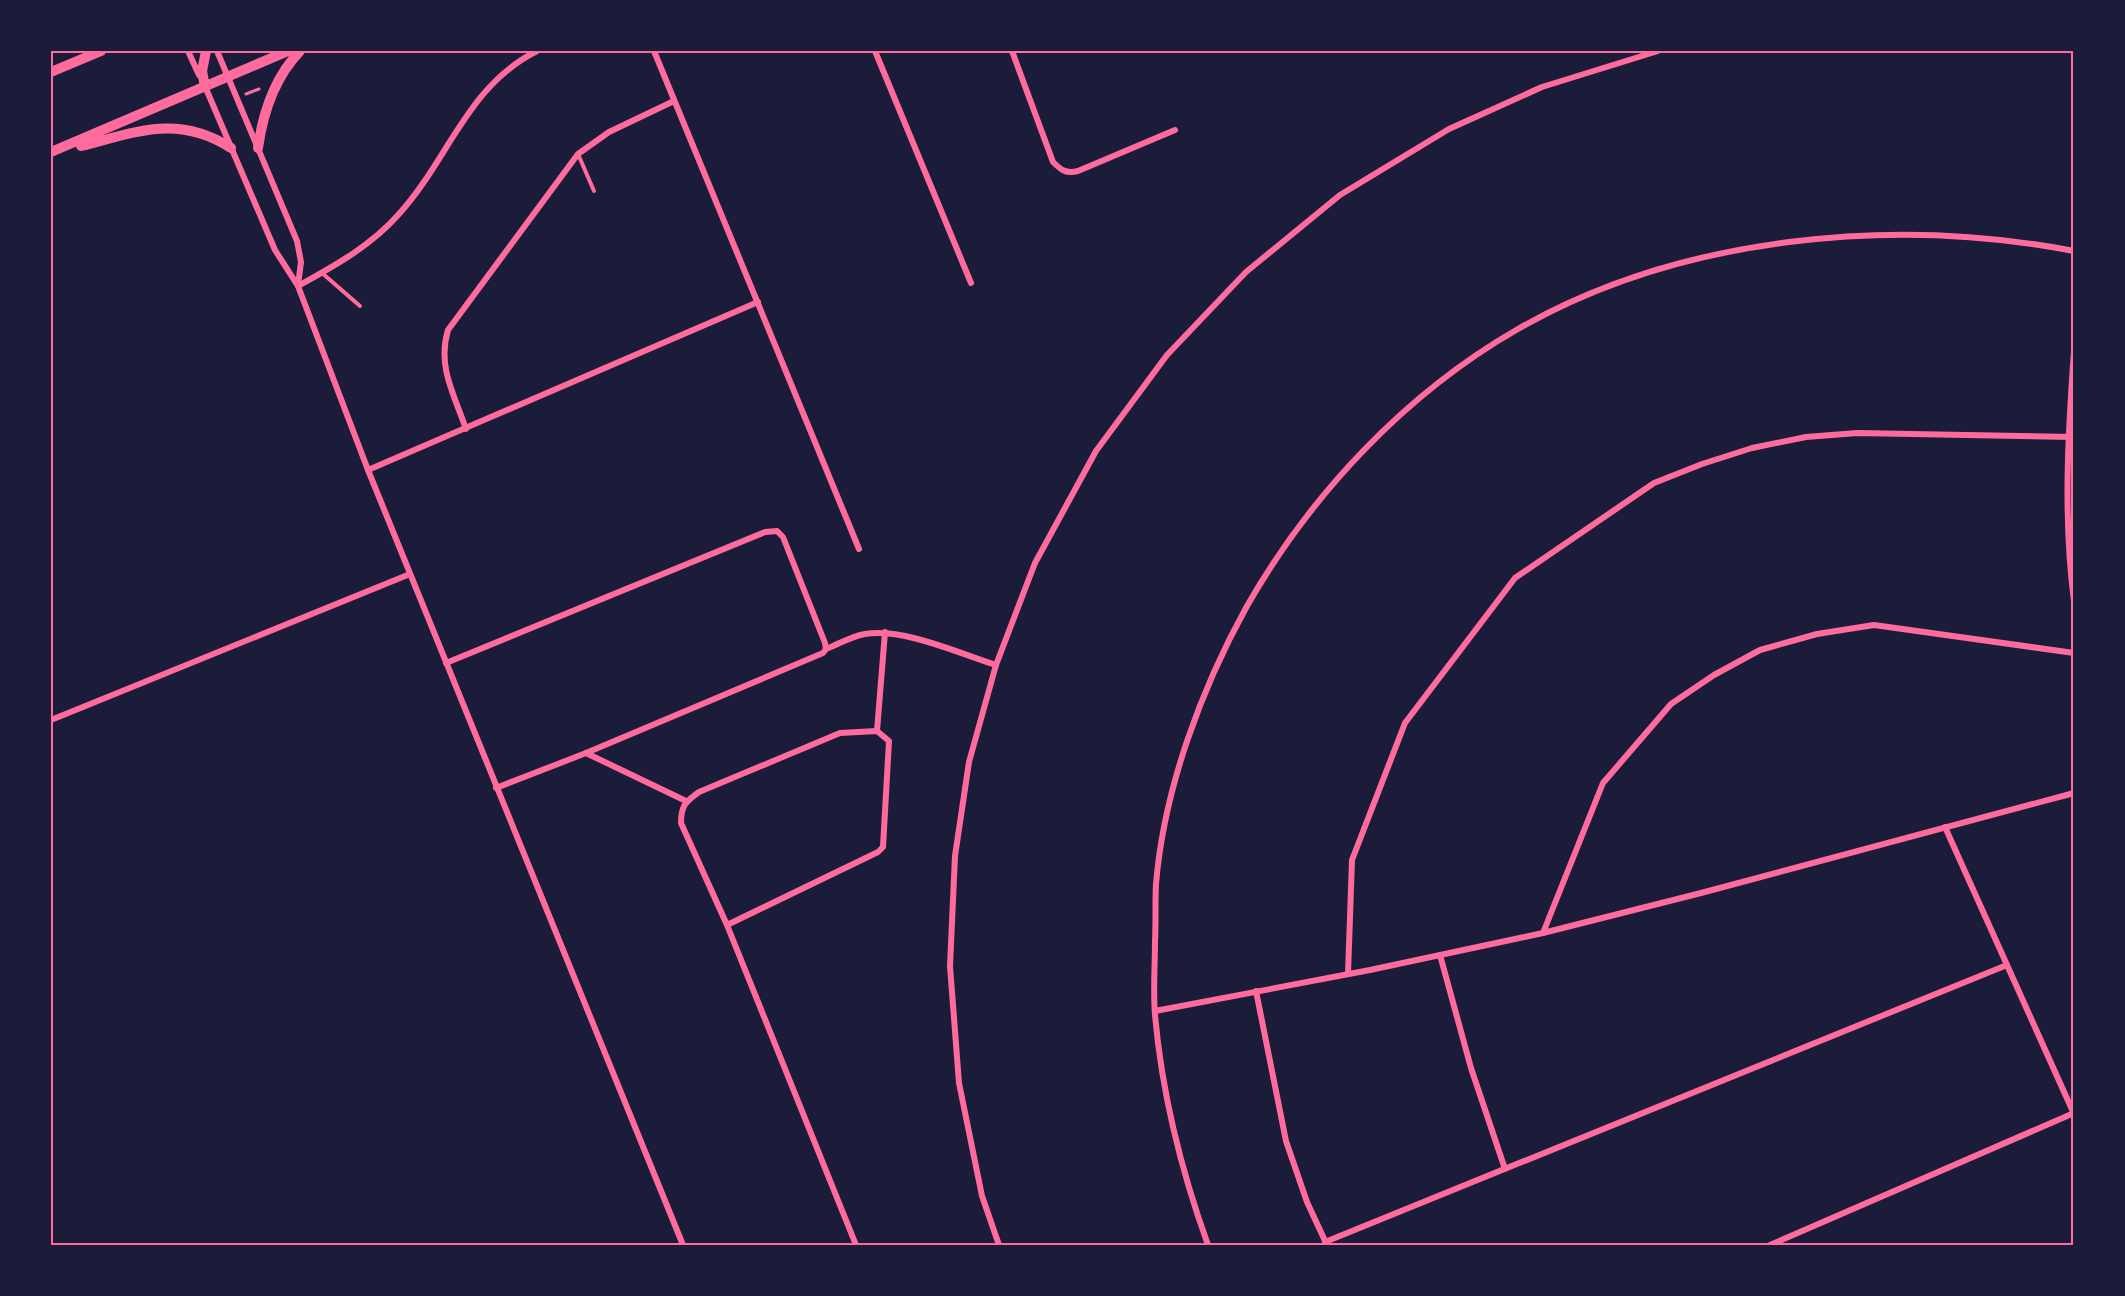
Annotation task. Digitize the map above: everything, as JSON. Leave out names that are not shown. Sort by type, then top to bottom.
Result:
[{"type":"main road","points":[[51,72],[101,51]]},
{"type":"main road","points":[[205,87],[202,71],[206,51]]},
{"type":"main road","points":[[51,152],[288,51]]},
{"type":"main road","points":[[258,148],[263,118],[273,90],[300,51]]},
{"type":"main road","points":[[51,152],[162,128],[203,132],[231,148]]},
{"type":"street","points":[[188,51],[275,250],[298,286],[368,471],[683,1245]]},
{"type":"street","points":[[217,51],[297,241],[301,262],[298,286]]},
{"type":"street","points":[[298,286],[322,273],[381,233],[401,213],[476,101],[494,81],[522,58],[537,51]]},
{"type":"street","points":[[654,51],[859,549]]},
{"type":"street","points":[[875,51],[971,283]]},
{"type":"street","points":[[1012,51],[1053,162],[1063,171],[1071,173],[1078,171],[1175,130]]},
{"type":"street","points":[[999,1245],[982,1196],[959,1083],[950,966],[955,856],[969,762],[996,665],[1035,563],[1096,451],[1167,355],[1246,272],[1340,195],[1449,129],[1542,87],[1658,51]]},
{"type":"street","points":[[466,429],[443,360],[448,330],[578,154],[603,136],[674,101]]},
{"type":"street","points":[[1205,1244],[1174,1136],[1161,1066],[1155,1011],[1156,884],[1163,840],[1184,752],[1216,668],[1255,593],[1299,527],[1324,496],[1375,440],[1429,390],[1458,368],[1511,333],[1580,299],[1628,280],[1745,249],[1790,242],[1882,235],[2008,240],[2074,251]]},
{"type":"street","points":[[368,471],[758,302]]},
{"type":"street","points":[[2074,351],[2071,437],[2071,576],[2074,601]]},
{"type":"street","points":[[1348,974],[1352,860],[1405,723],[1515,578],[1654,483],[1752,448],[1806,437],[1857,433],[2071,437]]},
{"type":"street","points":[[446,663],[765,532],[777,531],[783,537],[826,649]]},
{"type":"street","points":[[51,720],[410,574]]},
{"type":"street","points":[[1543,933],[1603,783],[1671,704],[1714,675],[1760,650],[1817,634],[1874,625],[2074,653]]},
{"type":"street","points":[[496,788],[586,753],[817,656],[826,649],[863,634],[885,632],[904,635],[996,665]]},
{"type":"street","points":[[878,731],[885,632]]},
{"type":"street","points":[[727,925],[878,852],[884,847],[889,741],[878,731],[840,733],[699,792],[686,801],[681,809],[681,823],[727,925],[855,1245]]},
{"type":"street","points":[[586,753],[686,801]]},
{"type":"street","points":[[1155,1011],[1440,956],[1543,933],[2074,793]]},
{"type":"street","points":[[1770,1245],[2074,1113],[1945,827]]},
{"type":"street","points":[[1440,956],[1471,1068],[1505,1169]]},
{"type":"street","points":[[1256,991],[1286,1141],[1307,1202],[1326,1244],[2007,965]]},
{"type":"lane","points":[[578,154],[594,191]]},
{"type":"lane","points":[[322,273],[360,306]]}]
